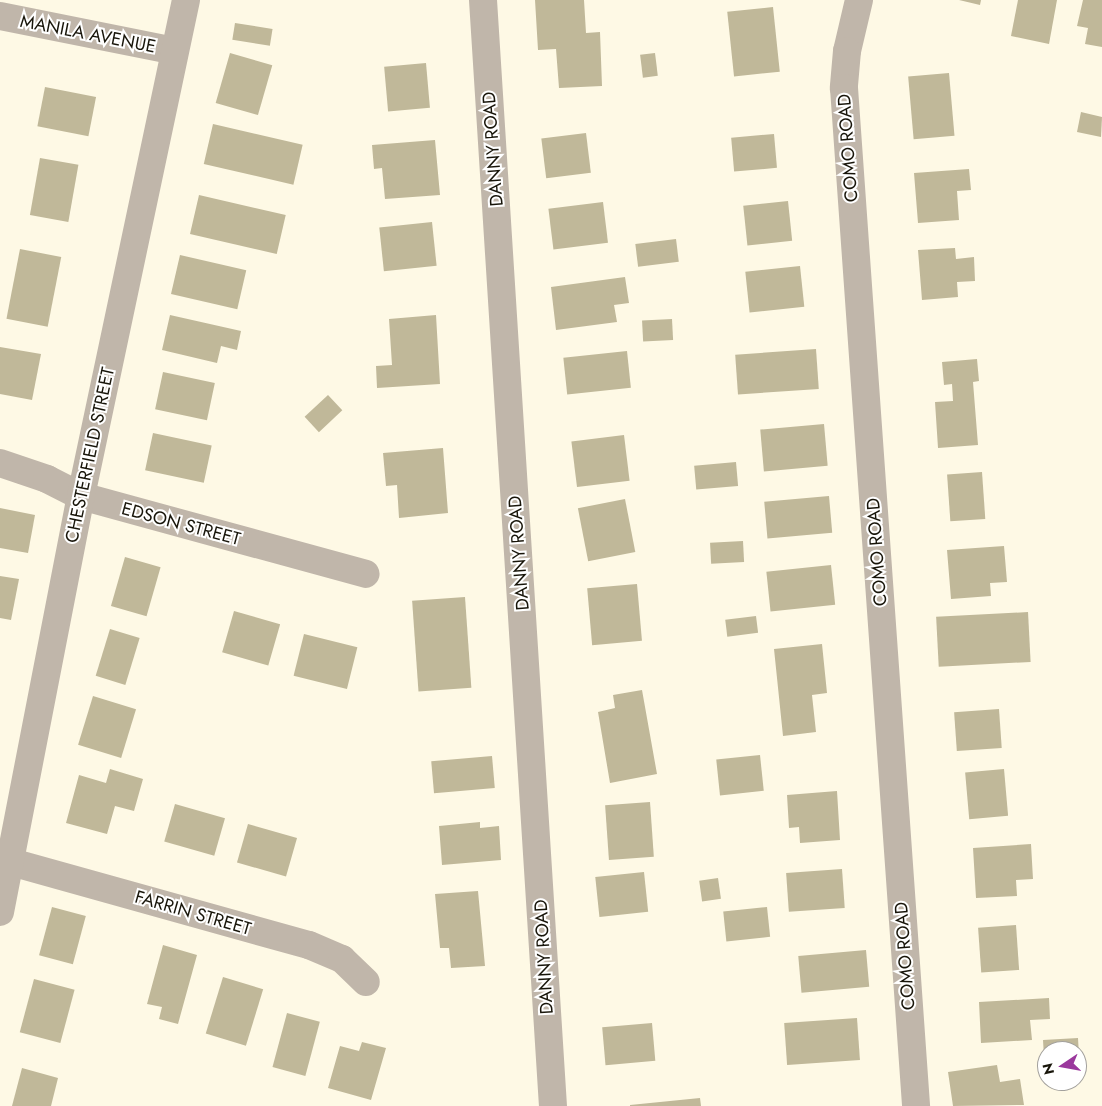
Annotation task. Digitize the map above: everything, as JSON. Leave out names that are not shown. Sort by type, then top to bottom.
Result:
[{"type":"street","name":"CHESTERFIELD STREET","points":[[0,912],[81,496],[186,0]]},
{"type":"street","name":"DANNY ROAD","points":[[483,0],[553,1106]]},
{"type":"street","name":"COMO ROAD","points":[[859,0],[847,51],[844,88],[916,1106]]},
{"type":"street","name":"MANILA AVENUE","points":[[0,16],[175,51]]},
{"type":"street","name":"EDSON STREET","points":[[0,463],[46,479],[81,496],[366,574]]},
{"type":"street","name":"FARRIN STREET","points":[[11,862],[309,945],[342,959],[366,982]]},
{"type":"building","points":[[535,0],[584,0],[586,33],[600,32],[602,86],[559,88],[556,49],[538,50]]},
{"type":"building","points":[[959,0],[981,0],[980,5]]},
{"type":"building","points":[[1018,0],[1057,0],[1049,44],[1011,36]]},
{"type":"building","points":[[1083,0],[1102,0],[1102,47],[1085,44],[1088,28],[1077,26]]},
{"type":"building","points":[[773,7],[780,72],[734,76],[727,12]]},
{"type":"building","points":[[235,23],[273,29],[270,46],[232,40]]},
{"type":"building","points":[[230,53],[272,65],[258,115],[216,103]]},
{"type":"building","points":[[655,53],[658,76],[643,78],[640,55]]},
{"type":"building","points":[[426,63],[430,108],[388,111],[384,67]]},
{"type":"building","points":[[949,73],[954,136],[914,139],[908,77]]},
{"type":"building","points":[[45,87],[96,97],[88,136],[37,126]]},
{"type":"building","points":[[1081,112],[1102,117],[1101,137],[1077,132]]},
{"type":"building","points":[[213,124],[303,145],[293,185],[204,164]]},
{"type":"building","points":[[586,133],[591,173],[546,178],[541,138]]},
{"type":"building","points":[[774,134],[777,168],[734,172],[731,138]]},
{"type":"building","points":[[435,140],[440,195],[385,199],[382,168],[374,169],[372,145]]},
{"type":"building","points":[[40,158],[78,165],[68,222],[30,215]]},
{"type":"building","points":[[969,169],[971,190],[957,191],[959,220],[918,223],[914,173]]},
{"type":"building","points":[[199,195],[286,215],[277,254],[190,234]]},
{"type":"building","points":[[788,201],[792,241],[747,245],[743,206]]},
{"type":"building","points":[[603,202],[608,243],[553,249],[548,209]]},
{"type":"building","points":[[432,222],[437,266],[384,271],[379,228]]},
{"type":"building","points":[[676,239],[679,262],[638,267],[635,244]]},
{"type":"building","points":[[955,248],[956,259],[974,257],[975,281],[957,282],[958,297],[922,300],[918,250]]},
{"type":"building","points":[[20,249],[61,257],[48,327],[6,319]]},
{"type":"building","points":[[180,255],[246,270],[237,309],[171,294]]},
{"type":"building","points":[[800,266],[804,307],[750,313],[745,272]]},
{"type":"building","points":[[625,277],[629,303],[614,305],[617,322],[556,330],[551,287]]},
{"type":"building","points":[[170,315],[241,331],[237,350],[221,346],[217,363],[162,350]]},
{"type":"building","points":[[436,315],[440,384],[377,388],[376,366],[392,365],[389,319]]},
{"type":"building","points":[[672,319],[673,340],[643,342],[642,321]]},
{"type":"building","points":[[0,347],[41,354],[32,400],[0,394]]},
{"type":"building","points":[[816,349],[819,389],[738,395],[735,355]]},
{"type":"building","points":[[627,351],[631,388],[567,394],[563,358]]},
{"type":"building","points":[[977,359],[979,381],[973,382],[978,445],[938,448],[935,402],[953,401],[952,384],[944,385],[942,362]]},
{"type":"building","points":[[163,372],[215,383],[207,420],[155,409]]},
{"type":"building","points":[[328,395],[342,410],[319,432],[305,417]]},
{"type":"building","points":[[824,424],[828,466],[764,471],[760,430]]},
{"type":"building","points":[[153,433],[212,445],[204,483],[145,470]]},
{"type":"building","points":[[624,435],[630,481],[577,487],[571,441]]},
{"type":"building","points":[[443,448],[448,513],[399,518],[397,485],[386,486],[383,453]]},
{"type":"building","points":[[736,462],[738,486],[696,490],[694,466]]},
{"type":"building","points":[[982,472],[985,519],[950,521],[947,474]]},
{"type":"building","points":[[829,496],[832,533],[767,539],[764,502]]},
{"type":"building","points":[[625,499],[635,552],[588,561],[578,508]]},
{"type":"building","points":[[0,508],[35,515],[28,553],[0,548]]},
{"type":"building","points":[[743,541],[744,562],[711,564],[710,543]]},
{"type":"building","points":[[1004,546],[1007,582],[990,583],[991,596],[951,599],[947,550]]},
{"type":"building","points":[[125,557],[161,567],[147,616],[111,606]]},
{"type":"building","points":[[831,565],[835,605],[771,612],[766,572]]},
{"type":"building","points":[[0,576],[19,579],[11,620],[0,618]]},
{"type":"building","points":[[637,584],[642,641],[592,645],[587,588]]},
{"type":"building","points":[[465,597],[471,688],[418,691],[412,601]]},
{"type":"building","points":[[234,611],[280,624],[268,666],[222,652]]},
{"type":"building","points":[[1028,612],[1031,662],[939,667],[936,617]]},
{"type":"building","points":[[756,616],[758,633],[727,637],[725,620]]},
{"type":"building","points":[[110,629],[140,638],[125,685],[96,676]]},
{"type":"building","points":[[304,634],[357,647],[347,689],[294,676]]},
{"type":"building","points":[[822,644],[827,693],[812,695],[816,732],[783,736],[774,649]]},
{"type":"building","points":[[642,690],[657,774],[610,783],[598,712],[615,708],[613,695]]},
{"type":"building","points":[[93,696],[136,709],[121,758],[78,745]]},
{"type":"building","points":[[999,709],[1002,748],[957,751],[954,712]]},
{"type":"building","points":[[760,755],[764,791],[720,795],[716,760]]},
{"type":"building","points":[[492,756],[495,788],[434,793],[431,761]]},
{"type":"building","points":[[110,769],[143,779],[134,811],[115,806],[107,834],[66,823],[79,775],[106,783]]},
{"type":"building","points":[[1004,769],[1008,816],[969,819],[965,772]]},
{"type":"building","points":[[837,791],[840,840],[800,843],[799,827],[789,828],[787,795]]},
{"type":"building","points":[[650,802],[654,857],[609,860],[605,805]]},
{"type":"building","points":[[175,804],[225,818],[214,856],[164,841]]},
{"type":"building","points":[[480,822],[480,828],[499,826],[501,860],[442,865],[439,826]]},
{"type":"building","points":[[248,824],[297,838],[286,877],[237,862]]},
{"type":"building","points":[[1031,844],[1033,879],[1016,880],[1017,896],[976,898],[973,848]]},
{"type":"building","points":[[842,869],[845,908],[789,912],[786,873]]},
{"type":"building","points":[[644,872],[648,912],[599,917],[595,877]]},
{"type":"building","points":[[718,878],[721,899],[702,901],[699,881]]},
{"type":"building","points":[[478,891],[485,966],[451,968],[449,948],[440,948],[435,894]]},
{"type":"building","points":[[52,907],[86,916],[73,964],[39,955]]},
{"type":"building","points":[[767,907],[770,937],[726,941],[723,912]]},
{"type":"building","points":[[1016,925],[1019,970],[981,973],[978,928]]},
{"type":"building","points":[[163,945],[197,955],[178,1024],[159,1019],[162,1007],[147,1004]]},
{"type":"building","points":[[866,950],[869,987],[801,993],[798,956]]},
{"type":"building","points":[[223,977],[263,989],[246,1046],[206,1033]]},
{"type":"building","points":[[34,979],[75,990],[60,1043],[20,1032]]},
{"type":"building","points":[[1049,998],[1050,1019],[1030,1020],[1032,1040],[981,1043],[979,1002]]},
{"type":"building","points":[[287,1013],[320,1022],[305,1076],[273,1067]]},
{"type":"building","points":[[857,1018],[860,1060],[787,1065],[784,1023]]},
{"type":"building","points":[[652,1023],[655,1061],[606,1065],[602,1027]]},
{"type":"building","points":[[1078,1038],[1078,1041],[1043,1041]]},
{"type":"building","points":[[362,1042],[386,1048],[371,1100],[328,1088],[340,1046],[359,1051]]},
{"type":"building","points":[[997,1065],[1000,1082],[1020,1079],[1024,1105],[953,1106],[948,1072]]},
{"type":"building","points":[[22,1068],[58,1078],[51,1106],[12,1106]]},
{"type":"building","points":[[700,1098],[701,1106],[630,1106],[630,1105]]}]
